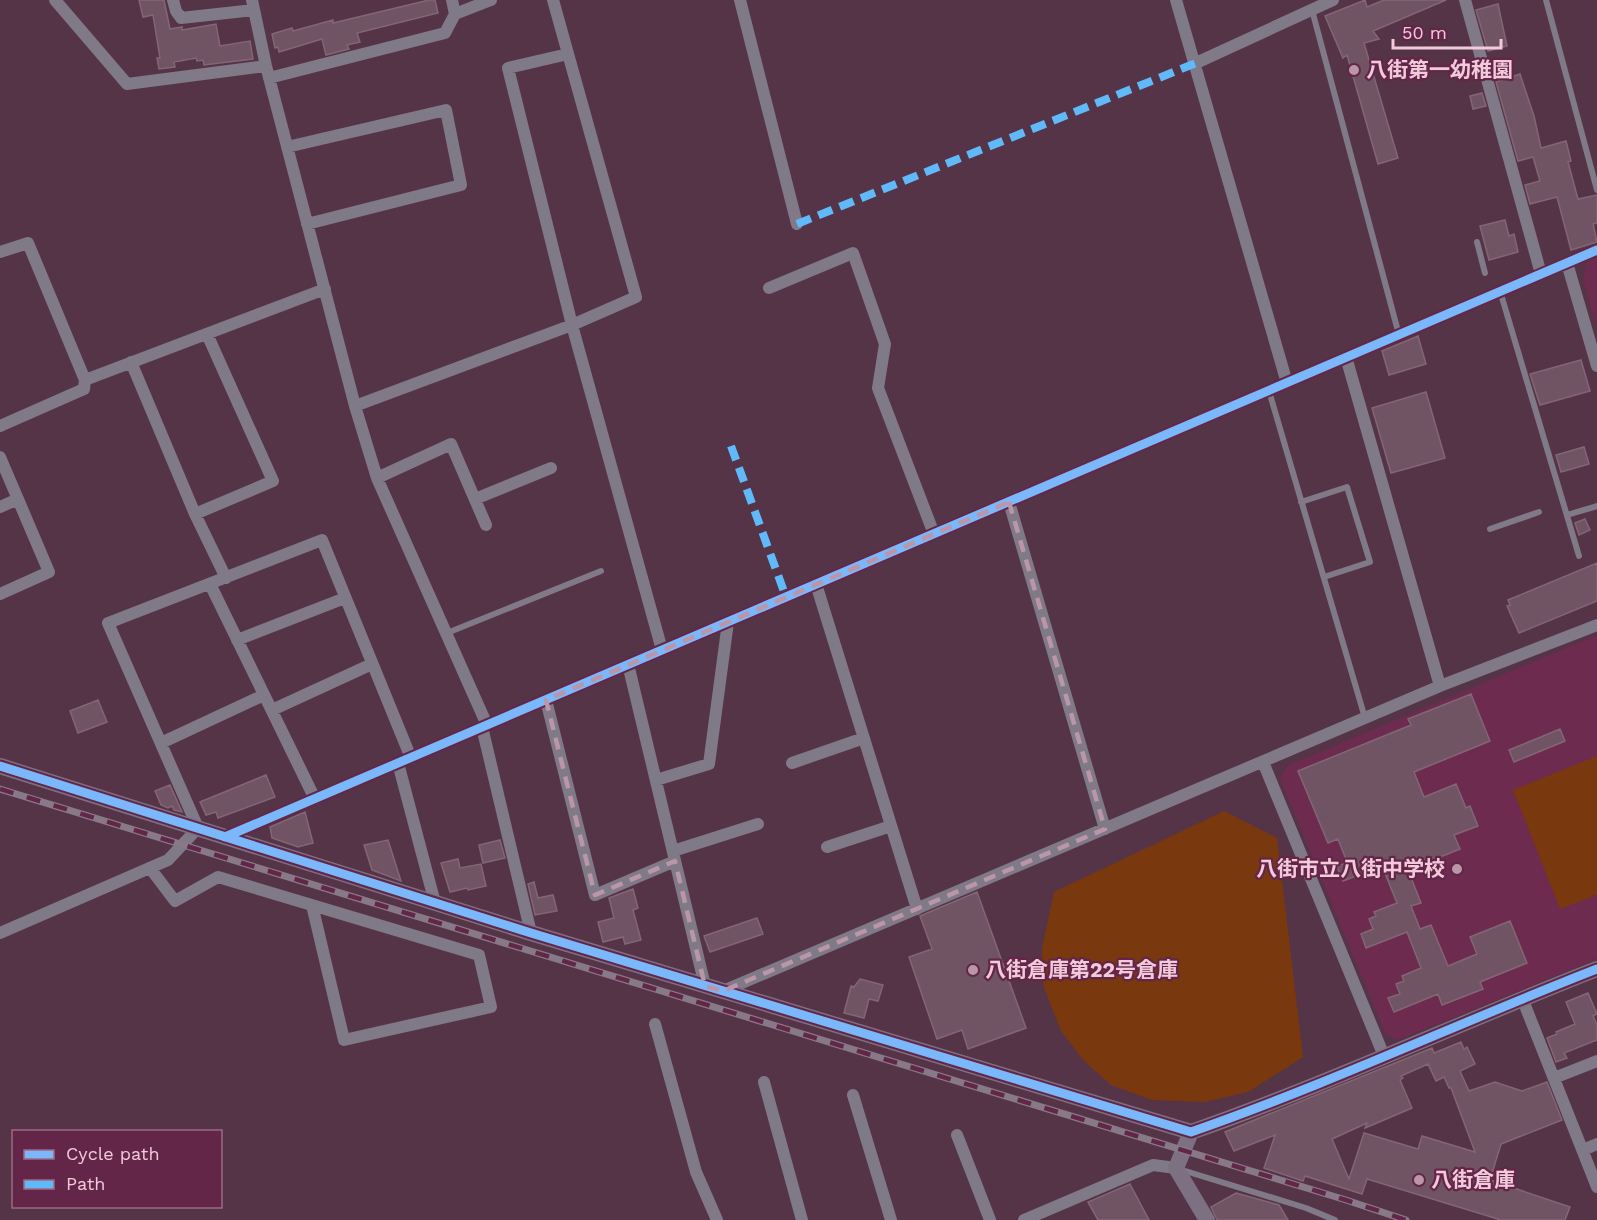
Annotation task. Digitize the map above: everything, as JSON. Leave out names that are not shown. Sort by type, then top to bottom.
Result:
[{"type":"street","points":[[55,0],[127,84],[268,72],[445,33],[456,14],[491,0]]},
{"type":"street","points":[[173,0],[181,18],[253,5],[287,147],[355,406],[377,478],[447,633],[484,726],[531,933]]},
{"type":"street","points":[[452,0],[456,14]]},
{"type":"street","points":[[355,406],[572,325],[636,297],[553,0]]},
{"type":"street","points":[[740,0],[797,224]]},
{"type":"street","points":[[1176,0],[1287,383]]},
{"type":"street","points":[[1196,63],[1333,0]]},
{"type":"street","points":[[1465,0],[1541,274]]},
{"type":"street","points":[[568,54],[508,68],[572,325],[662,650]]},
{"type":"street","points":[[287,147],[446,110],[461,185],[308,224]]},
{"type":"street","points":[[0,252],[28,243],[85,380],[84,389],[0,426]]},
{"type":"street","points":[[225,837],[1597,250]]},
{"type":"street","points":[[769,288],[853,253],[885,344],[878,388],[934,534]]},
{"type":"street","points":[[1567,263],[1597,366]]},
{"type":"street","points":[[85,380],[325,289]]},
{"type":"street","points":[[195,514],[273,481],[207,334]]},
{"type":"street","points":[[1346,357],[1440,686]]},
{"type":"street","points":[[131,362],[195,514],[226,578]]},
{"type":"street","points":[[377,478],[451,444],[486,525]]},
{"type":"street","points":[[0,457],[49,572],[0,594]]},
{"type":"street","points":[[475,499],[551,468]]},
{"type":"street","points":[[0,507],[18,499]]},
{"type":"street","points":[[1009,502],[1105,829]]},
{"type":"street","points":[[198,828],[108,623],[322,540],[411,758]]},
{"type":"street","points":[[210,584],[315,799]]},
{"type":"street","points":[[816,584],[917,909]]},
{"type":"street","points":[[237,640],[345,598]]},
{"type":"street","points":[[656,780],[709,764],[728,622]]},
{"type":"street","points":[[723,991],[1440,686],[1597,625]]},
{"type":"street","points":[[272,710],[372,664]]},
{"type":"street","points":[[628,664],[705,986]]},
{"type":"street","points":[[161,743],[264,695]]},
{"type":"street","points":[[546,700],[595,894],[674,856],[758,824]]},
{"type":"street","points":[[792,763],[864,738]]},
{"type":"street","points":[[1263,762],[1384,1056]]},
{"type":"street","points":[[398,763],[435,903]]},
{"type":"street","points":[[0,766],[531,933],[1191,1132],[1273,1104],[1522,998],[1597,969]]},
{"type":"street","points":[[827,847],[891,826]]},
{"type":"street","points":[[1,930],[168,860],[198,828]]},
{"type":"street","points":[[150,868],[175,901],[218,877],[312,905],[479,955],[491,1007],[344,1040],[312,905]]},
{"type":"street","points":[[1522,998],[1597,1187]]},
{"type":"street","points":[[656,1024],[696,1172],[717,1220]]},
{"type":"street","points":[[1554,1078],[1597,1061]]},
{"type":"street","points":[[764,1082],[802,1220]]},
{"type":"street","points":[[853,1095],[891,1220]]},
{"type":"street","points":[[1176,1168],[1191,1132]]},
{"type":"street","points":[[957,1135],[990,1220]]},
{"type":"street","points":[[1583,1150],[1597,1144]]},
{"type":"street","points":[[1024,1220],[1153,1166],[1176,1168]]},
{"type":"street","points":[[1176,1168],[1207,1220]]},
{"type":"lane","points":[[1546,0],[1597,190]]},
{"type":"lane","points":[[1312,10],[1399,335]]},
{"type":"lane","points":[[1477,242],[1485,273]]},
{"type":"lane","points":[[1500,291],[1579,556]]},
{"type":"lane","points":[[1269,390],[1365,718]]},
{"type":"lane","points":[[1301,502],[1347,487],[1370,562],[1324,577]]},
{"type":"lane","points":[[1567,515],[1597,506]]},
{"type":"lane","points":[[1490,529],[1539,512]]},
{"type":"lane","points":[[447,633],[601,571]]},
{"type":"lane","points":[[1176,1168],[1306,1208],[1335,1220]]},
{"type":"highlighted area","points":[[1009,502],[1105,829],[723,991],[705,986],[675,861],[595,895],[546,700]]},
{"type":"shaded area","points":[[1597,258],[1597,328],[1583,280],[1587,262]]},
{"type":"shaded area","name":"八街市立八街中学校","points":[[1597,635],[1597,959],[1398,1040],[1386,1035],[1280,779],[1287,766]]},
{"type":"shaded area","points":[[1597,756],[1597,895],[1560,909],[1513,790]]},
{"type":"shaded area","points":[[1224,811],[1277,838],[1303,1057],[1248,1092],[1205,1102],[1152,1100],[1111,1085],[1084,1061],[1061,1031],[1043,985],[1042,948],[1054,892]]},
{"type":"building","points":[[139,0],[164,0],[170,29],[182,27],[182,30],[216,24],[220,46],[250,41],[253,59],[204,65],[203,60],[197,61],[196,58],[174,62],[175,67],[159,69],[157,58],[160,58],[153,15],[143,17]]},
{"type":"building","points":[[435,0],[438,13],[357,33],[360,42],[347,45],[349,49],[326,55],[322,39],[279,52],[278,47],[275,48],[272,34],[333,20],[333,23]]},
{"type":"building","points":[[1365,0],[1367,7],[1384,0],[1446,0],[1373,31],[1379,39],[1364,43],[1398,158],[1378,164],[1347,55],[1343,58],[1325,16]]},
{"type":"building","points":[[1498,4],[1507,46],[1488,51],[1476,10]]},
{"type":"building","points":[[1520,74],[1534,116],[1541,148],[1566,141],[1571,161],[1568,162],[1578,199],[1597,195],[1597,223],[1593,224],[1597,242],[1571,250],[1557,197],[1530,204],[1525,185],[1540,181],[1533,157],[1518,161],[1496,82]]},
{"type":"building","points":[[1482,93],[1486,106],[1473,109],[1470,96]]},
{"type":"building","points":[[1505,220],[1509,236],[1514,234],[1518,252],[1489,260],[1480,226]]},
{"type":"building","points":[[1418,336],[1426,364],[1389,375],[1382,351]]},
{"type":"building","points":[[1581,360],[1590,391],[1540,405],[1530,374]]},
{"type":"building","points":[[1426,392],[1445,458],[1391,473],[1372,408]]},
{"type":"building","points":[[1584,447],[1589,464],[1561,472],[1556,455]]},
{"type":"building","points":[[1585,519],[1590,530],[1579,535],[1575,523]]},
{"type":"building","points":[[1597,563],[1597,601],[1519,633],[1507,606],[1510,605],[1508,600]]},
{"type":"building","points":[[1471,694],[1490,741],[1414,772],[1424,797],[1456,784],[1466,808],[1470,806],[1478,826],[1454,835],[1460,849],[1408,870],[1421,903],[1411,906],[1420,929],[1431,925],[1448,966],[1477,954],[1470,937],[1510,921],[1527,963],[1480,982],[1483,989],[1442,1005],[1438,994],[1394,1012],[1388,998],[1400,994],[1396,984],[1404,981],[1402,976],[1421,968],[1407,932],[1366,948],[1361,934],[1373,929],[1369,919],[1376,916],[1374,912],[1397,903],[1382,866],[1343,881],[1337,867],[1347,862],[1338,839],[1328,843],[1298,771],[1411,725],[1408,719]]},
{"type":"building","points":[[98,700],[107,722],[78,733],[70,711]]},
{"type":"building","points":[[1560,729],[1565,741],[1514,762],[1509,750]]},
{"type":"building","points":[[266,775],[275,797],[218,818],[216,812],[206,815],[200,802]]},
{"type":"building","points":[[170,785],[182,812],[174,810],[172,806],[168,808],[161,805],[155,791]]},
{"type":"building","points":[[305,812],[313,843],[298,847],[272,838],[270,827]]},
{"type":"building","points":[[388,840],[401,881],[372,870],[364,845]]},
{"type":"building","points":[[500,840],[505,858],[483,863],[479,845]]},
{"type":"building","points":[[458,859],[460,868],[481,864],[486,886],[450,892],[441,863]]},
{"type":"building","points":[[534,882],[538,898],[553,895],[557,911],[535,915],[528,884]]},
{"type":"building","points":[[633,889],[638,908],[633,910],[641,940],[625,944],[623,937],[603,942],[598,922],[614,918],[609,898]]},
{"type":"building","name":"八街倉庫第22号倉庫","points":[[977,892],[1026,1028],[968,1049],[962,1030],[937,1039],[909,957],[932,949],[920,916]]},
{"type":"building","points":[[757,918],[763,934],[710,952],[704,936]]},
{"type":"building","points":[[860,979],[883,985],[878,1001],[869,999],[864,1018],[844,1013],[851,986],[854,987]]},
{"type":"building","points":[[1588,993],[1597,1014],[1593,1016],[1597,1025],[1597,1040],[1564,1053],[1567,1058],[1556,1062],[1547,1038],[1575,1024],[1566,1002]]},
{"type":"building","points":[[1461,1042],[1464,1049],[1467,1047],[1475,1064],[1460,1071],[1469,1091],[1495,1082],[1522,1091],[1547,1082],[1562,1120],[1501,1144],[1490,1180],[1570,1207],[1565,1220],[1501,1220],[1367,1179],[1362,1194],[1305,1176],[1303,1181],[1264,1168],[1275,1135],[1234,1151],[1225,1132],[1432,1048],[1434,1053]],"holes":[[[1428,1064],[1436,1081],[1444,1077],[1451,1088],[1475,1152],[1422,1136],[1418,1149],[1364,1133],[1349,1179],[1332,1139],[1367,1123],[1365,1128],[1412,1108],[1400,1080],[1403,1078],[1401,1076]]]},
{"type":"building","points":[[1130,1184],[1149,1220],[1098,1220],[1088,1202]]},
{"type":"building","points":[[1236,1193],[1279,1205],[1288,1220],[1217,1220],[1211,1207]]},
{"type":"railway","points":[[0,789],[1406,1220]]},
{"type":"marked path","points":[[797,224],[1196,63]]},
{"type":"marked path","points":[[731,446],[786,597]]},
{"type":"cycle path","points":[[225,837],[1597,250]]},
{"type":"cycle path","points":[[0,766],[531,933],[1191,1132],[1294,1094],[1597,969]]},
{"type":"place","name":"八街第一幼稚園","points":[[1354,70]]},
{"type":"place","name":"八街市立八街中学校","points":[[1457,869]]},
{"type":"place","name":"八街倉庫第22号倉庫","points":[[973,970]]},
{"type":"place","name":"八街倉庫","points":[[1419,1180]]}]
